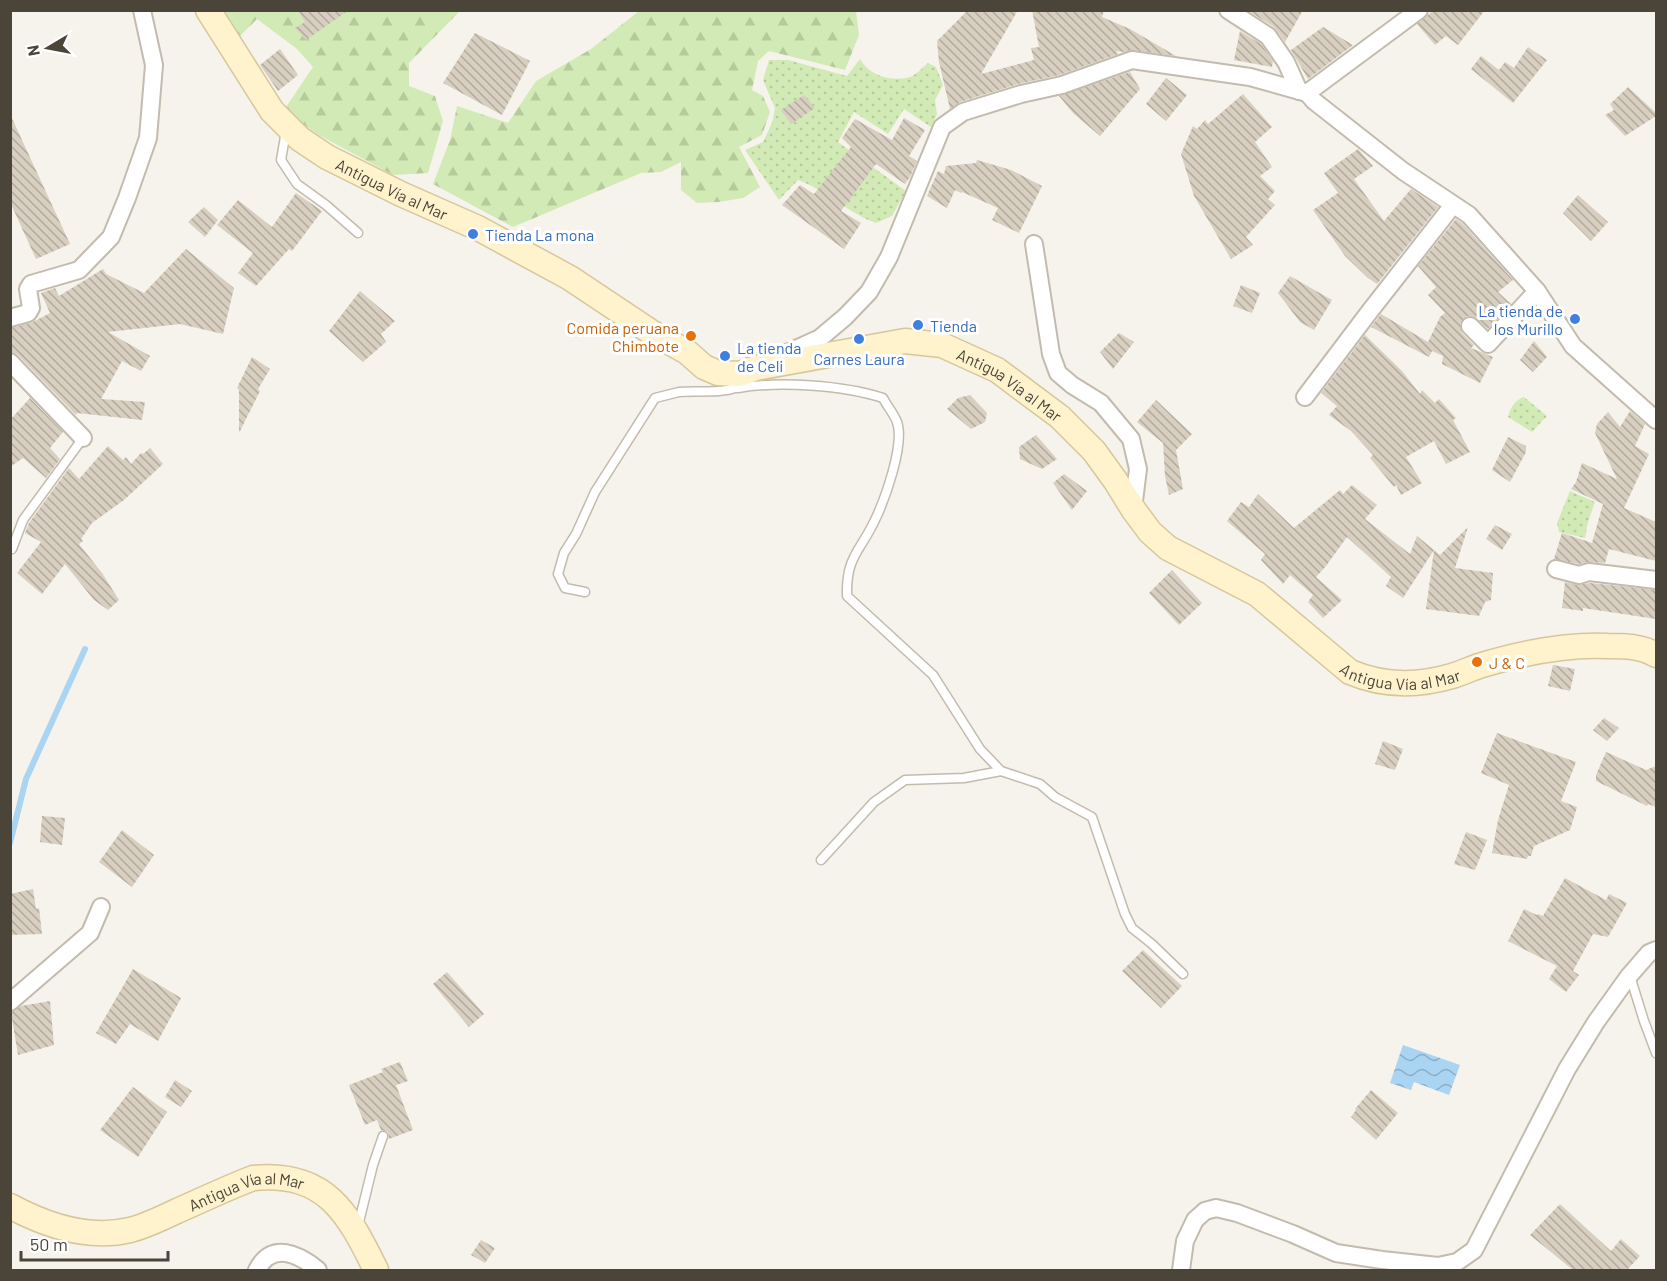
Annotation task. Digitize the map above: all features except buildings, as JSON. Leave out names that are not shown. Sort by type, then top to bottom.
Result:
[{"type":"main road","name":"Antigua Vía al Mar","points":[[208,10],[272,111],[300,139],[327,157],[401,194],[478,228],[570,279],[651,332],[687,352],[704,367],[718,373],[740,374],[756,368],[904,341],[942,345],[997,370],[1060,417],[1094,451],[1132,509],[1150,532],[1168,548],[1257,594],[1350,672],[1368,680],[1398,684],[1426,683],[1454,676],[1481,665],[1568,646],[1625,646],[1646,649],[1656,655]]},
{"type":"main road","name":"Antigua Vía al Mar","points":[[10,1206],[33,1218],[81,1232],[129,1230],[154,1222],[253,1178],[271,1176],[293,1179],[306,1183],[325,1194],[340,1208],[376,1270]]},
{"type":"street","points":[[10,318],[28,313],[31,308],[28,289],[31,284],[79,270],[111,237],[148,138],[154,65],[142,10]]},
{"type":"street","points":[[1228,10],[1268,36],[1303,92],[1403,171],[1468,215],[1537,291],[1573,346],[1656,420]]},
{"type":"street","points":[[1303,92],[1419,10]]},
{"type":"street","points":[[756,368],[820,338],[869,292],[889,257],[942,127],[963,112],[1021,94],[1062,85],[1132,60],[1250,77],[1303,92]]},
{"type":"street","points":[[1305,398],[1453,205]]},
{"type":"street","points":[[1034,244],[1051,354],[1058,373],[1101,403],[1131,439],[1138,469],[1132,509]]},
{"type":"street","points":[[1470,326],[1488,344],[1537,291]]},
{"type":"street","points":[[10,362],[83,438]]},
{"type":"street","points":[[1556,569],[1579,575],[1590,572],[1656,579]]},
{"type":"street","points":[[10,1002],[90,933],[101,907]]},
{"type":"street","points":[[1181,1270],[1185,1240],[1195,1220],[1205,1211],[1216,1208],[1237,1213],[1293,1234],[1336,1253],[1410,1264],[1438,1266],[1457,1262],[1474,1250],[1567,1069],[1596,1022],[1629,976],[1649,953],[1656,950]]},
{"type":"street","points":[[257,1270],[260,1263],[280,1253],[291,1253],[318,1270]]},
{"type":"lane","points":[[287,128],[280,160],[297,184],[327,205],[358,233]]},
{"type":"lane","points":[[738,388],[756,368]]},
{"type":"lane","points":[[585,592],[565,588],[558,574],[564,553],[576,534],[595,492],[655,398],[679,392],[711,391],[762,384],[858,390],[883,398],[897,423],[896,462],[875,520],[855,553],[846,576],[847,596],[933,675],[980,748],[1001,771]]},
{"type":"lane","points":[[12,549],[23,519],[83,438]]},
{"type":"lane","points":[[821,860],[874,802],[905,780],[964,778],[1001,771],[1040,784],[1055,797],[1092,817],[1125,914],[1132,928],[1184,974]]},
{"type":"lane","points":[[1629,976],[1656,1053]]},
{"type":"lane","points":[[356,1232],[383,1136]]},
{"type":"green space","points":[[223,11],[460,11],[409,63],[409,86],[435,96],[443,121],[428,173],[393,175],[317,134],[284,110],[313,67],[297,49],[257,19],[240,36]]},
{"type":"green space","points":[[639,11],[856,11],[859,35],[845,70],[769,51],[758,61],[752,90],[763,96],[770,112],[762,135],[739,147],[760,187],[743,198],[697,203],[681,190],[681,162],[661,172],[641,173],[513,227],[433,184],[450,140],[457,106],[508,123],[536,81],[591,49]]},
{"type":"green space","points":[[860,59],[869,70],[896,79],[912,76],[928,63],[936,67],[943,85],[935,100],[937,114],[931,127],[904,109],[888,134],[854,112],[838,142],[906,191],[892,216],[876,223],[798,180],[779,200],[745,150],[763,142],[772,123],[775,108],[763,80],[769,60],[788,60],[847,76]]},
{"type":"green space","points":[[1524,397],[1547,416],[1532,432],[1508,417],[1513,405]]},
{"type":"green space","points":[[1570,491],[1595,502],[1585,538],[1559,532],[1557,523]]},
{"type":"water","points":[[1403,1045],[1460,1065],[1449,1095],[1414,1082],[1411,1090],[1390,1083]]},
{"type":"waterway","points":[[10,843],[26,779],[85,649]]},
{"type":"place","name":"Tienda La mona","points":[[473,234]]},
{"type":"place","name":"La tienda de los Murillo","points":[[1575,319]]},
{"type":"place","name":"Tienda","points":[[918,325]]},
{"type":"place","name":"Comida peruana Chimbote","points":[[691,336]]},
{"type":"place","name":"Carnes Laura","points":[[859,339]]},
{"type":"place","name":"La tienda de Celi","points":[[725,356]]},
{"type":"place","name":"J & C","points":[[1477,662]]}]
